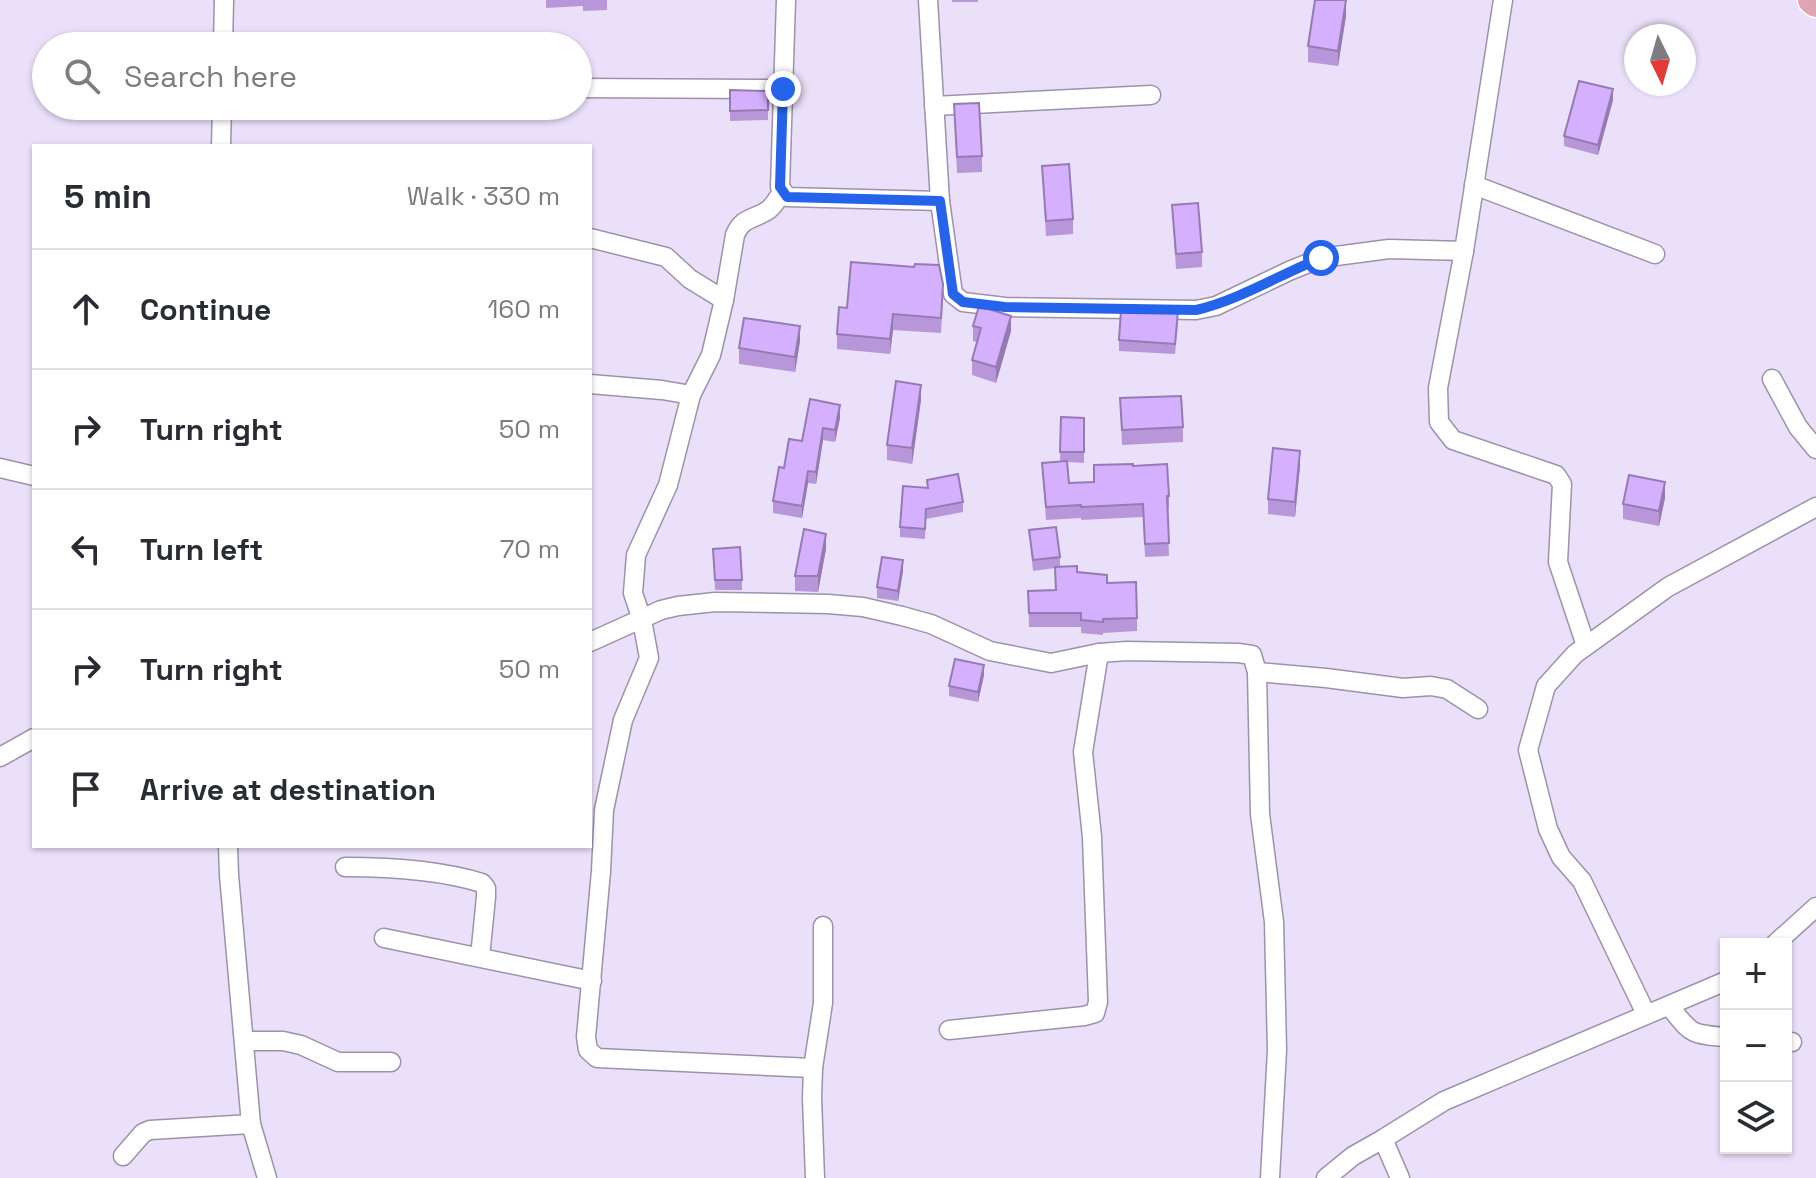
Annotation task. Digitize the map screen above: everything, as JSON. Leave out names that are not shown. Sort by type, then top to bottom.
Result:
[{"type":"street","points":[[223,32],[224,0]]},
{"type":"street","points":[[786,0],[782,192],[787,197],[940,201]]},
{"type":"street","points":[[928,0],[940,201],[953,294],[963,302],[1005,307],[1196,310],[1216,306],[1321,258],[1389,249],[1464,251]]},
{"type":"street","points":[[1503,0],[1464,251],[1438,388],[1439,422],[1453,440],[1560,479],[1558,562],[1586,646]]},
{"type":"street","points":[[592,88],[783,89]]},
{"type":"street","points":[[934,106],[1151,95]]},
{"type":"street","points":[[221,144],[222,120]]},
{"type":"street","points":[[1474,185],[1655,254]]},
{"type":"street","points":[[782,192],[765,212],[743,222],[735,235],[711,355],[691,395],[668,485],[636,555],[633,593],[649,658],[623,720],[604,810],[586,1037],[588,1050],[597,1058],[813,1068]]},
{"type":"street","points":[[592,238],[666,257],[690,279],[724,300]]},
{"type":"street","points":[[1772,379],[1798,427],[1816,449]]},
{"type":"street","points":[[592,384],[691,395]]},
{"type":"street","points":[[0,468],[32,476]]},
{"type":"street","points":[[1646,1014],[1582,881],[1561,857],[1548,829],[1528,750],[1546,686],[1575,654],[1668,587],[1816,507]]},
{"type":"street","points":[[592,641],[661,610],[678,606],[715,602],[828,604],[863,607],[902,616],[931,624],[990,651],[1051,663],[1127,651],[1252,655],[1257,672],[1260,814],[1274,922],[1277,1050],[1270,1178]]},
{"type":"street","points":[[949,1030],[1095,1013],[1098,1002],[1092,837],[1083,752],[1099,653]]},
{"type":"street","points":[[1257,672],[1403,688],[1439,687],[1478,709]]},
{"type":"street","points":[[0,757],[32,739]]},
{"type":"street","points":[[228,848],[251,1124],[267,1178]]},
{"type":"street","points":[[345,867],[391,869],[482,883],[486,888],[486,897],[480,957]]},
{"type":"street","points":[[1782,938],[1816,907]]},
{"type":"street","points":[[815,1178],[812,1098],[813,1068],[823,1003],[823,926]]},
{"type":"street","points":[[384,938],[592,981]]},
{"type":"street","points":[[1326,1178],[1353,1156],[1444,1101],[1720,984]]},
{"type":"street","points":[[1669,1006],[1690,1031],[1720,1037]]},
{"type":"street","points":[[245,1041],[283,1041],[301,1045],[338,1062],[391,1062]]},
{"type":"street","points":[[123,1156],[143,1133],[150,1130],[251,1124]]},
{"type":"street","points":[[1383,1139],[1400,1178]]},
{"type":"building","points":[[1315,0],[1346,0],[1338,51],[1308,46]]},
{"type":"building","points":[[1579,81],[1613,89],[1598,145],[1564,136]]},
{"type":"building","points":[[730,90],[768,91],[768,110],[730,111]]},
{"type":"building","points":[[979,103],[982,156],[957,157],[954,104]]},
{"type":"building","points":[[1069,164],[1073,219],[1046,221],[1042,166]]},
{"type":"building","points":[[1198,203],[1202,252],[1176,254],[1172,205]]},
{"type":"building","points":[[851,262],[914,267],[915,264],[939,265],[943,284],[941,318],[893,314],[890,339],[837,334],[839,307],[847,308]]},
{"type":"building","points":[[979,306],[1011,316],[996,367],[972,360],[981,328],[973,326]]},
{"type":"building","points":[[1121,310],[1178,311],[1175,344],[1119,340]]},
{"type":"building","points":[[744,318],[800,326],[795,357],[739,348]]},
{"type":"building","points":[[896,381],[921,385],[912,448],[887,445]]},
{"type":"building","points":[[1181,396],[1183,427],[1122,430],[1120,398]]},
{"type":"building","points":[[810,399],[840,405],[835,430],[823,428],[816,472],[808,471],[802,506],[773,501],[779,467],[784,468],[789,439],[802,441]]},
{"type":"building","points":[[1061,417],[1084,418],[1084,452],[1060,452]]},
{"type":"building","points":[[1273,448],[1300,451],[1295,502],[1268,499]]},
{"type":"building","points":[[1067,461],[1069,483],[1094,482],[1094,465],[1167,464],[1169,543],[1145,544],[1143,504],[1046,507],[1042,463]]},
{"type":"building","points":[[958,474],[963,502],[926,509],[925,529],[900,527],[903,486],[928,488],[927,480]]},
{"type":"building","points":[[1629,475],[1665,482],[1659,511],[1623,504]]},
{"type":"building","points":[[1056,527],[1060,557],[1033,560],[1029,530]]},
{"type":"building","points":[[804,529],[826,534],[818,576],[795,576]]},
{"type":"building","points":[[740,547],[742,580],[715,580],[713,549]]},
{"type":"building","points":[[882,557],[903,560],[898,591],[877,587]]},
{"type":"building","points":[[1077,566],[1077,572],[1107,575],[1107,583],[1136,582],[1137,618],[1103,619],[1103,622],[1081,620],[1081,613],[1029,613],[1028,591],[1056,590],[1055,567]]},
{"type":"building","points":[[955,659],[984,665],[978,692],[949,686]]},
{"type":"route","points":[[783,89],[782,192],[787,197],[940,201],[953,294],[963,302],[1005,307],[1196,310],[1216,306],[1321,258]]}]
